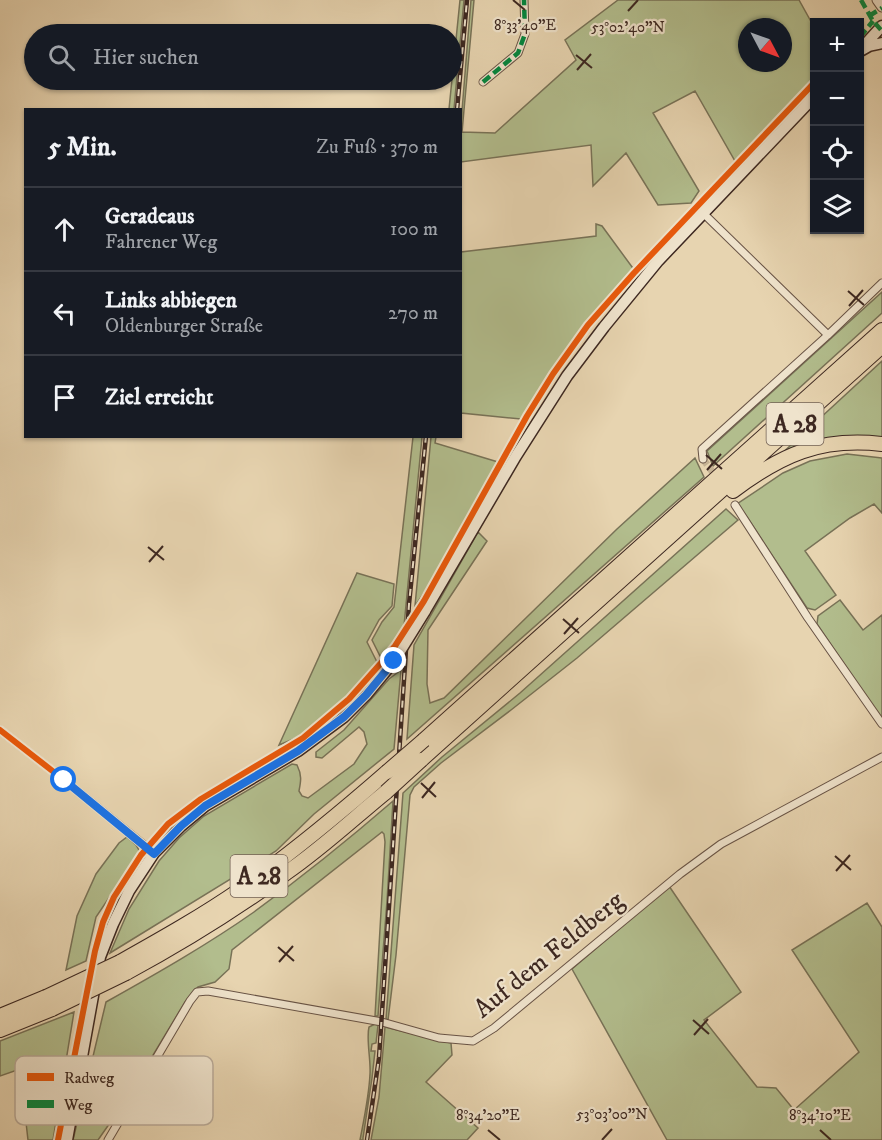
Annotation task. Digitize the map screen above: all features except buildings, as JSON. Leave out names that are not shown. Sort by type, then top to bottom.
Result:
[{"type":"highway","name":"A 28","points":[[123,967],[242,889],[320,830],[424,740],[882,330]]},
{"type":"highway","name":"A 28","points":[[0,1030],[123,967],[167,951],[288,872],[386,792],[882,346]]},
{"type":"highway","points":[[709,502],[730,493],[780,460],[806,449],[847,442],[882,444]]},
{"type":"highway","name":"A 28","points":[[0,1016],[49,1003]]},
{"type":"main road","points":[[864,46],[882,26]]},
{"type":"main road","points":[[864,49],[882,42]]},
{"type":"main road","points":[[82,1056],[100,957],[129,891],[154,854],[181,826],[205,806],[298,751],[337,722],[366,695],[394,661],[516,456],[567,376],[651,269],[810,101]]},
{"type":"main road","points":[[67,1140],[70,1125]]},
{"type":"street","points":[[483,82],[518,53],[525,34],[524,0]]},
{"type":"street","points":[[877,0],[882,7]]},
{"type":"street","points":[[703,213],[828,335]]},
{"type":"street","points":[[703,459],[702,449],[882,283]]},
{"type":"street","points":[[735,505],[808,618],[882,724]]},
{"type":"street","points":[[0,730],[154,854]]},
{"type":"street","name":"Auf dem Feldberg","points":[[158,1056],[190,1001],[197,992],[208,991],[382,1022],[439,1038],[473,1041],[494,1028],[680,874],[721,844],[882,757]]},
{"type":"street","name":"Auf dem Feldberg","points":[[110,1139],[118,1125]]},
{"type":"green space","points":[[460,0],[464,0],[462,24],[458,24]]},
{"type":"green space","points":[[471,0],[474,0],[462,132],[462,111]]},
{"type":"green space","points":[[618,0],[799,0],[810,20],[810,83],[735,161],[695,91],[653,113],[699,191],[691,203],[658,205],[626,153],[593,186],[591,145],[462,162],[462,132],[495,133],[576,60],[565,40]]},
{"type":"green space","points":[[451,90],[456,90],[454,108],[449,108]]},
{"type":"green space","points":[[596,224],[602,226],[635,271],[587,323],[521,419],[462,413],[462,252],[596,236]]},
{"type":"green space","points":[[882,292],[882,313],[713,466],[707,451]]},
{"type":"green space","points":[[882,361],[882,439],[779,456]]},
{"type":"green space","points":[[413,438],[422,438],[404,626],[382,660],[372,640],[394,607]]},
{"type":"green space","points":[[431,438],[436,438],[435,443],[498,462],[415,606]]},
{"type":"green space","points":[[847,454],[882,458],[882,513],[874,504],[850,518],[805,551],[836,595],[815,610],[807,608],[737,504],[783,473],[810,461]]},
{"type":"green space","points":[[695,458],[704,477],[407,739],[414,645],[478,532],[487,541],[428,630],[427,684],[430,703],[444,698],[617,529]]},
{"type":"green space","points":[[726,509],[738,520],[577,658],[441,763],[414,787],[410,795],[396,955],[388,1020],[386,1019],[403,793],[442,757],[520,693]]},
{"type":"green space","points":[[357,573],[394,584],[392,606],[379,620],[367,642],[378,664],[346,699],[306,734],[279,745]]},
{"type":"green space","points":[[840,600],[863,630],[882,615],[882,720],[817,624],[818,616]]},
{"type":"green space","points":[[401,670],[394,749],[314,814],[276,851],[110,953],[129,909],[159,861],[179,838],[204,816],[292,764],[297,765],[300,772],[299,791],[302,796],[308,798],[354,764],[367,744],[364,732],[359,727],[322,758],[316,757],[316,752],[344,730],[389,679]]},
{"type":"green space","points":[[393,801],[378,1016],[375,1016],[385,842],[382,832],[232,950],[229,969],[215,982],[198,987],[185,1002],[152,1056],[93,1056],[106,1002],[200,948],[254,912],[325,858]]},
{"type":"green space","points":[[127,837],[140,852],[96,917],[86,961],[66,970],[77,916],[96,874],[119,843]]},
{"type":"green space","points":[[669,886],[741,992],[704,1020],[757,1087],[776,1088],[794,1110],[859,1052],[792,950],[867,903],[882,927],[882,1140],[667,1140],[572,969]]},
{"type":"green space","points":[[74,1012],[67,1056],[15,1056],[15,1071],[0,1076],[0,1041]]},
{"type":"green space","points":[[378,1025],[376,1043],[372,1044],[371,1051],[375,1051],[372,1078],[363,1140],[360,1140],[369,1082],[368,1032],[369,1027]]},
{"type":"green space","points":[[385,1027],[451,1043],[452,1055],[426,1082],[478,1128],[467,1140],[371,1140],[379,1097]]},
{"type":"green space","points":[[26,1125],[55,1125],[53,1140],[28,1140]]},
{"type":"green space","points":[[77,1125],[108,1125],[98,1140],[73,1140]]},
{"type":"tunnel","points":[[703,459],[717,478]]},
{"type":"railway","points":[[462,55],[467,0]]},
{"type":"railway","points":[[457,108],[459,90]]},
{"type":"railway","points":[[367,1140],[379,1058],[409,604],[426,438]]},
{"type":"marked path","points":[[483,82],[518,53],[525,34],[524,0]]},
{"type":"marked path","points":[[861,0],[873,21],[882,31]]},
{"type":"marked path","points":[[869,16],[882,8]]},
{"type":"marked path","points":[[864,32],[873,21]]},
{"type":"cycle path","points":[[74,1056],[103,922],[114,897],[141,855],[168,824],[201,799],[303,738],[349,699],[381,663],[395,646],[424,601],[527,416],[588,325],[634,273],[810,87]]},
{"type":"cycle path","points":[[0,730],[147,848]]},
{"type":"cycle path","points":[[58,1140],[61,1125]]},
{"type":"route","points":[[64,780],[154,854],[181,826],[205,806],[298,751],[344,717],[394,661]]}]
